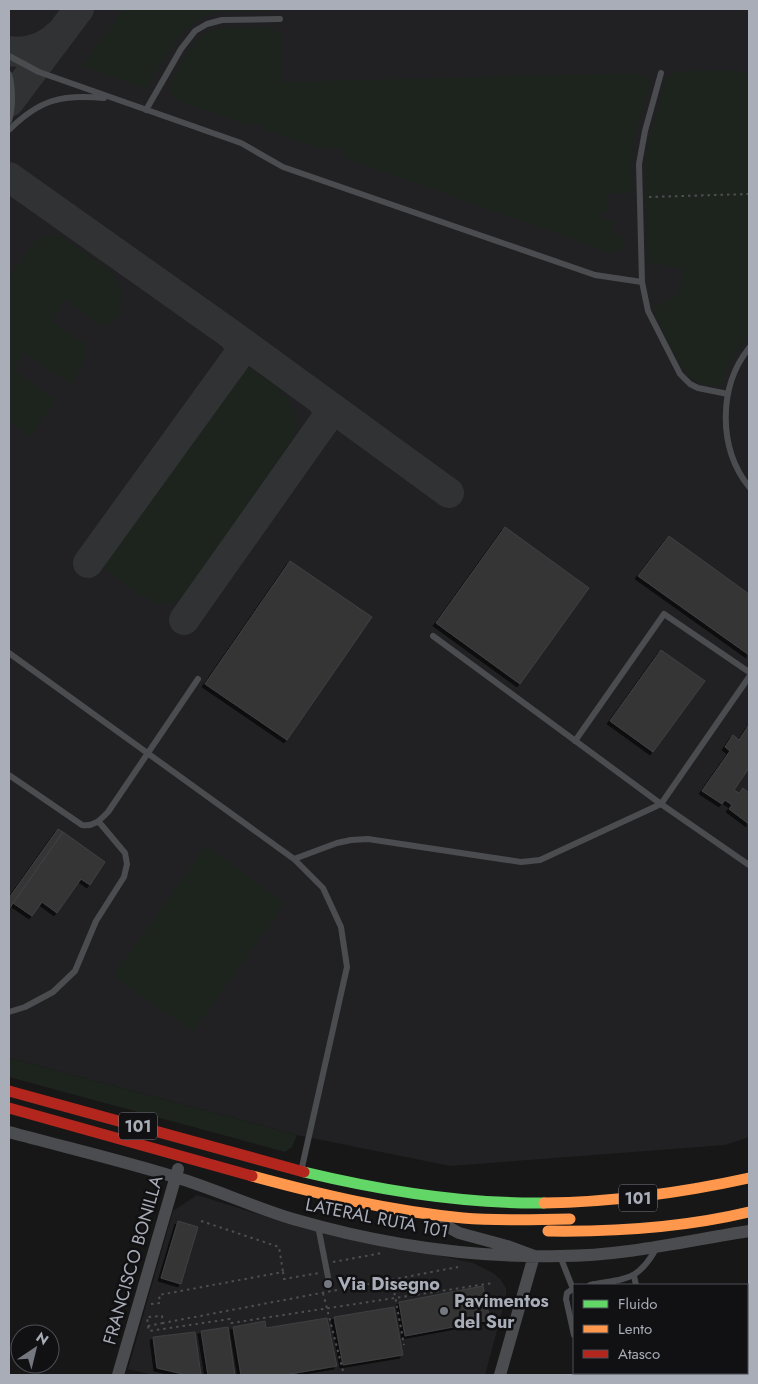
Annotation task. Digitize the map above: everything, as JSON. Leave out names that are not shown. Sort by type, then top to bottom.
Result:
[{"type":"highway","name":"101","points":[[9,1091],[301,1170],[404,1194],[483,1201],[585,1204],[668,1195],[710,1188],[749,1178]]},
{"type":"highway","name":"101","points":[[9,1108],[315,1193],[373,1206],[463,1218],[499,1220],[584,1219]]},
{"type":"highway","points":[[483,1201],[502,1194],[545,1191]]},
{"type":"highway","points":[[416,1212],[439,1222],[497,1229],[614,1232],[669,1228],[749,1212]]},
{"type":"street","name":"LATERAL RUTA 101","points":[[9,1132],[176,1177],[256,1207],[318,1226],[384,1241],[436,1249],[534,1256],[601,1254],[657,1247],[749,1231]]},
{"type":"street","name":"FRANCISCO BONILLA","points":[[118,1375],[182,1155]]},
{"type":"street","points":[[439,1222],[459,1233],[534,1256],[500,1375]]},
{"type":"lane","points":[[146,110],[181,49],[195,31],[207,24],[222,20],[280,19]]},
{"type":"lane","points":[[9,56],[39,72],[241,143],[271,161],[292,170],[594,275],[642,282]]},
{"type":"lane","points":[[661,73],[645,131],[639,164],[642,282],[648,311],[684,379],[698,388],[728,394]]},
{"type":"lane","points":[[9,74],[11,90],[9,121]]},
{"type":"lane","points":[[9,130],[29,112],[47,102],[72,97],[115,99]]},
{"type":"lane","points":[[749,348],[734,374],[728,394],[726,416],[727,436],[733,458],[749,487]]},
{"type":"lane","points":[[576,741],[664,614],[749,672]]},
{"type":"lane","points":[[433,636],[661,804],[749,865]]},
{"type":"lane","points":[[9,653],[294,859],[323,888],[341,928],[347,967],[301,1170]]},
{"type":"lane","points":[[294,859],[337,843],[368,839],[521,862],[540,860],[661,804],[749,676]]},
{"type":"lane","points":[[9,775],[82,825],[89,826],[99,822],[108,812],[198,679]]},
{"type":"lane","points":[[9,1012],[25,1007],[54,992],[75,971],[96,921],[124,877],[127,864],[125,852],[99,822]]},
{"type":"lane","points":[[318,1226],[328,1277]]},
{"type":"lane","points":[[595,1284],[634,1276],[649,1263],[657,1247]]},
{"type":"lane","points":[[560,1256],[573,1287]]},
{"type":"lane","points":[[634,1276],[636,1284]]},
{"type":"lane","points":[[572,1318],[566,1299],[568,1293],[573,1290]]},
{"type":"path","points":[[639,197],[749,194]]},
{"type":"path","points":[[201,1222],[279,1247],[284,1279],[318,1273]]},
{"type":"path","points":[[333,1266],[332,1262],[387,1252]]},
{"type":"path","points":[[148,1326],[458,1267]]},
{"type":"path","points":[[150,1304],[160,1302],[159,1295],[283,1272]]},
{"type":"path","points":[[392,1280],[404,1345]]},
{"type":"path","points":[[163,1323],[162,1316],[147,1317],[149,1331],[230,1319],[231,1323],[493,1282]]},
{"type":"path","points":[[323,1293],[344,1375]]},
{"type":"shaded area","points":[[9,9],[749,9],[749,1137],[725,1145],[450,1166],[297,1135],[9,1058]]},
{"type":"shaded area","points":[[124,9],[273,9],[266,11],[224,12],[200,18],[173,45],[146,89],[81,66]]},
{"type":"shaded area","points":[[270,27],[277,32],[281,32],[281,82],[640,73],[644,75],[650,84],[633,141],[631,193],[607,193],[607,211],[602,212],[602,219],[611,219],[613,235],[622,235],[623,248],[609,252],[343,157],[344,150],[333,146],[332,148],[325,146],[324,150],[265,130],[260,124],[248,125],[176,100],[177,98],[170,90],[171,80],[195,42],[207,32],[226,28]]},
{"type":"shaded area","points":[[727,70],[749,73],[749,335],[730,362],[724,380],[719,386],[708,385],[692,379],[669,345],[652,306],[657,307],[663,301],[667,301],[679,294],[683,269],[651,262],[649,265],[647,264],[646,161],[647,147],[666,79],[673,72]]},
{"type":"shaded area","points":[[48,236],[61,236],[112,272],[122,291],[119,314],[110,324],[99,324],[66,299],[51,321],[84,343],[86,359],[70,384],[25,353],[13,370],[55,401],[30,436],[9,421],[9,277],[36,239]]},
{"type":"shaded area","points":[[244,364],[275,386],[291,404],[295,414],[292,440],[183,596],[169,604],[156,603],[100,565]]},
{"type":"shaded area","points":[[206,846],[285,903],[193,1032],[113,976]]},
{"type":"shaded area","points":[[9,1058],[297,1135],[292,1147],[285,1152],[9,1077]]},
{"type":"shaded area","name":"Via Disegno","points":[[197,1195],[309,1230],[473,1263],[493,1273],[506,1288],[506,1297],[485,1375],[154,1375],[128,1369],[173,1211]]},
{"type":"building","points":[[505,527],[589,588],[520,684],[436,623]]},
{"type":"building","points":[[669,536],[749,594],[749,655],[638,576]]},
{"type":"building","points":[[290,561],[372,617],[287,740],[205,684]]},
{"type":"building","points":[[661,650],[705,681],[653,752],[610,721]]},
{"type":"building","points":[[749,725],[749,768],[734,790],[739,793],[743,788],[749,793],[749,824],[729,809],[732,805],[725,800],[722,804],[702,791],[730,751],[725,747],[733,735],[739,740]]},
{"type":"building","points":[[58,829],[63,832],[9,909],[9,898]]},
{"type":"building","points":[[63,832],[105,862],[90,885],[81,879],[57,913],[42,902],[32,916],[13,903]]},
{"type":"building","points":[[178,1221],[198,1227],[181,1284],[161,1278]]},
{"type":"building","name":"Pavimentos del Sur","points":[[483,1286],[490,1320],[405,1336],[399,1302]]},
{"type":"building","points":[[394,1307],[403,1355],[343,1365],[334,1317]]},
{"type":"building","points":[[327,1318],[337,1366],[284,1375],[241,1375],[233,1327],[265,1321],[266,1328]]},
{"type":"building","points":[[228,1327],[235,1375],[208,1375],[201,1331]]},
{"type":"building","points":[[195,1332],[201,1375],[187,1375],[157,1368],[153,1337]]},
{"type":"taxiway","points":[[9,102],[79,9]]},
{"type":"taxiway","points":[[9,51],[35,49],[48,43],[58,35]]},
{"type":"taxiway","points":[[9,177],[232,335],[449,493]]},
{"type":"taxiway","points":[[88,563],[237,357],[239,345],[232,335]]},
{"type":"taxiway","points":[[184,620],[326,419],[327,407],[321,400]]},
{"type":"traffic: fast","points":[[304,1172],[363,1185],[453,1199],[544,1203]]},
{"type":"traffic: slow","points":[[252,1176],[356,1202],[436,1215],[489,1220],[570,1219]]},
{"type":"traffic: slow","points":[[544,1203],[596,1201],[647,1196],[749,1178]]},
{"type":"traffic: slow","points":[[548,1231],[599,1231],[649,1228],[699,1222],[749,1212]]},
{"type":"traffic: jam","points":[[9,1091],[304,1172]]},
{"type":"traffic: jam","points":[[9,1108],[252,1176]]},
{"type":"place","name":"Via Disegno","points":[[328,1284]]},
{"type":"place","name":"Pavimentos del Sur","points":[[444,1311]]}]
